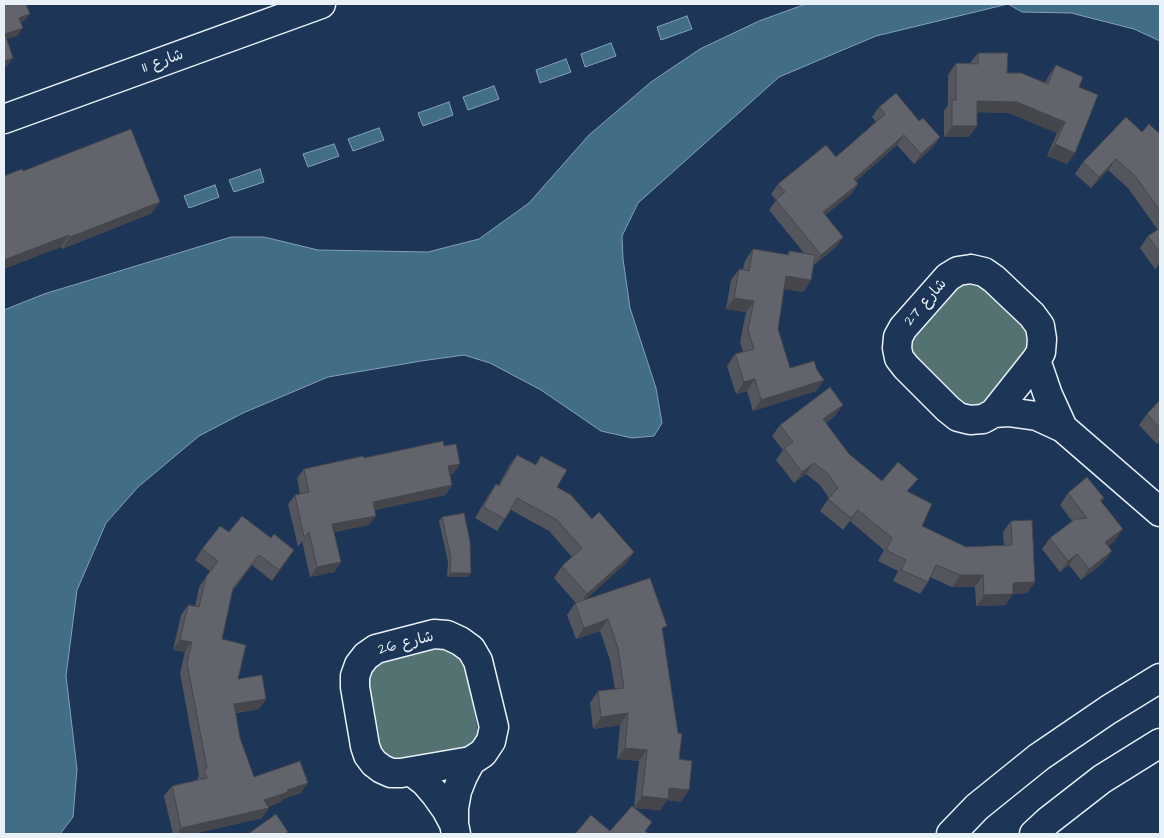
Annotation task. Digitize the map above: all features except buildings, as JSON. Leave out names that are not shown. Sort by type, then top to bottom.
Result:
[{"type":"street","name":"I1 شارع","points":[[4,119],[321,4]]},
{"type":"street","name":"شارع 27","points":[[971,269],[984,272],[994,279],[1032,315],[1040,326],[1041,352],[1036,360],[994,413],[983,419],[970,420],[958,417],[948,409],[906,367],[899,358],[897,348],[898,337],[948,278],[958,271],[971,269]]},
{"type":"street","name":"شارع 27","points":[[1036,360],[1048,395],[1063,428]]},
{"type":"street","name":"شارع 27","points":[[994,413],[1030,414],[1063,428],[1160,512]]},
{"type":"street","name":"شارع 26","points":[[434,634],[447,635],[460,640],[471,649],[478,661],[494,727],[491,741],[483,753],[470,761],[402,773],[382,769],[374,763],[368,755],[365,746],[355,687],[355,676],[359,665],[366,656],[376,649],[434,634]]},
{"type":"street","points":[[951,834],[977,807],[1039,757],[1108,710],[1160,678]]},
{"type":"street","points":[[1034,834],[1102,779],[1160,743]]},
{"type":"street","name":"شارع 26","points":[[455,829],[454,808],[457,791],[470,761]]},
{"type":"street","name":"شارع 26","points":[[412,772],[425,782],[436,795],[446,809],[455,829]]},
{"type":"green space","points":[[964,280],[982,283],[1037,338],[982,407],[971,408],[962,404],[908,351],[912,333],[956,284]]},
{"type":"green space","points":[[443,648],[460,655],[465,663],[478,731],[476,740],[470,747],[461,751],[399,762],[380,756],[364,672],[379,661]]},
{"type":"water","points":[[806,4],[1008,4],[876,36],[779,77],[638,203],[622,236],[623,259],[630,308],[656,388],[662,423],[654,436],[632,438],[601,431],[541,390],[490,363],[464,355],[328,377],[243,413],[199,436],[138,487],[106,523],[77,590],[66,676],[77,769],[73,817],[60,834],[4,834],[4,310],[44,294],[231,237],[264,237],[318,250],[428,252],[479,239],[529,203],[589,135],[651,82],[700,49],[759,21]]},
{"type":"water","points":[[1008,4],[1160,4],[1160,41],[1134,29],[1071,13],[1022,12]]},
{"type":"water","points":[[687,16],[692,29],[661,40],[657,27]]},
{"type":"water","points":[[611,43],[616,56],[585,67],[581,54]]},
{"type":"water","points":[[566,59],[571,72],[540,83],[536,70]]},
{"type":"water","points":[[494,86],[499,99],[468,110],[463,97]]},
{"type":"water","points":[[449,102],[453,115],[423,126],[418,113]]},
{"type":"water","points":[[379,128],[384,140],[353,151],[348,139]]},
{"type":"water","points":[[334,144],[339,156],[308,167],[303,154]]},
{"type":"water","points":[[260,169],[264,182],[234,192],[229,180]]},
{"type":"water","points":[[215,185],[219,197],[189,208],[184,196]]}]
